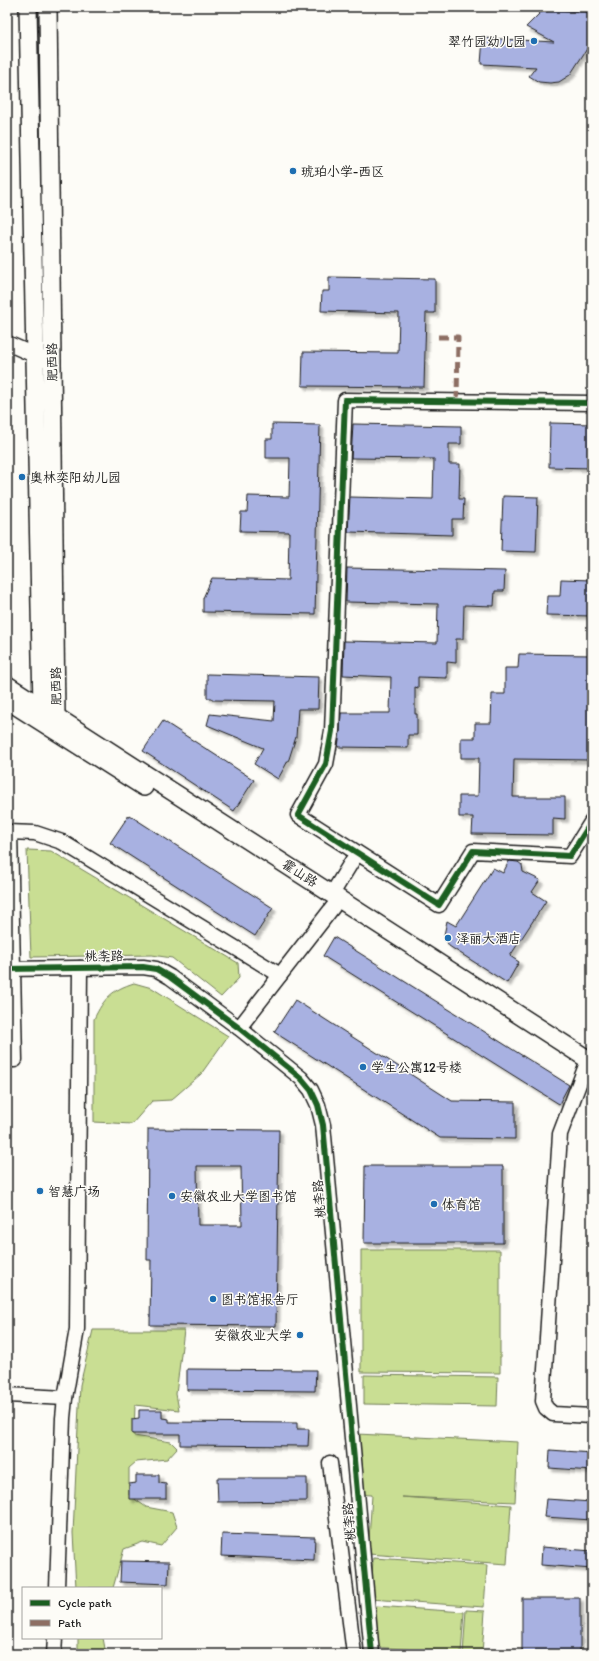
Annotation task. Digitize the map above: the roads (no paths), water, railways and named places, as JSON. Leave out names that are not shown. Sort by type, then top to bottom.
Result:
[{"type":"main road","name":"肥西路","points":[[28,7],[42,707]]},
{"type":"main road","name":"肥西路","points":[[48,7],[56,717]]},
{"type":"main road","name":"霍山路","points":[[7,685],[332,900],[590,1068]]},
{"type":"main road","name":"霍山路","points":[[7,700],[332,900]]},
{"type":"street","points":[[7,343],[52,363]]},
{"type":"street","points":[[592,403],[345,400],[332,730],[326,764],[298,815],[439,905],[473,851],[570,856],[592,821]]},
{"type":"street","points":[[7,1060],[15,1060],[10,969],[8,832],[35,833],[62,842],[280,975]]},
{"type":"street","points":[[239,1028],[280,975],[332,900],[358,853]]},
{"type":"street","name":"桃李路","points":[[10,969],[143,966],[156,969],[170,977],[239,1028],[301,1078],[311,1090],[318,1105],[323,1125],[372,1654]]},
{"type":"street","points":[[57,1587],[65,1398],[77,1329],[80,968]]},
{"type":"street","points":[[590,1068],[560,1134],[543,1400],[546,1408],[553,1414],[592,1416]]},
{"type":"street","points":[[7,1395],[65,1398]]},
{"type":"street","points":[[330,1463],[354,1654]]},
{"type":"street","points":[[54,1654],[55,1639]]},
{"type":"place","name":"翠竹园幼儿园","points":[[534,41]]},
{"type":"place","name":"琥珀小学-西区","points":[[293,171]]},
{"type":"place","name":"奥林奕阳幼儿园","points":[[22,477]]},
{"type":"place","name":"泽丽大酒店","points":[[448,938]]},
{"type":"place","name":"学生公寓12号楼","points":[[363,1067]]},
{"type":"place","name":"智慧广场","points":[[40,1191]]},
{"type":"place","name":"安徽农业大学图书馆","points":[[172,1196]]},
{"type":"place","name":"体育馆","points":[[434,1204]]},
{"type":"place","name":"图书馆报告厅","points":[[213,1299]]},
{"type":"place","name":"安徽农业大学","points":[[300,1335]]}]
